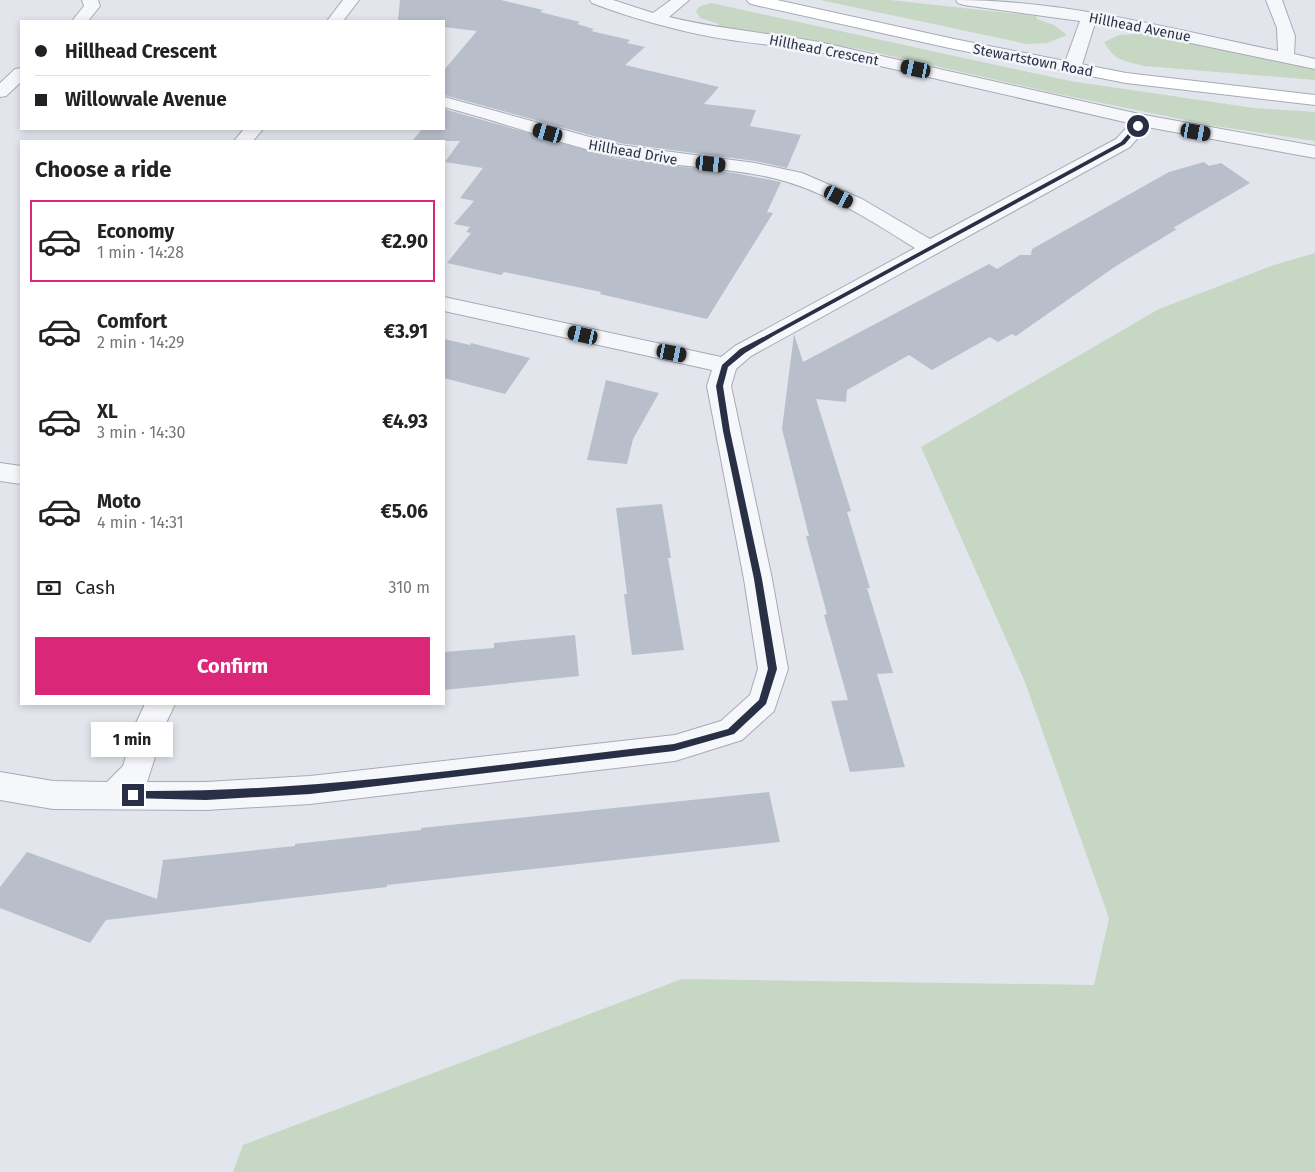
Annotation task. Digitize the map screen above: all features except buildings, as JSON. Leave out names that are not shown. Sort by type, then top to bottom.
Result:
[{"type":"main road","name":"Stewartstown Road","points":[[755,0],[954,44],[1126,78],[1315,100]]},
{"type":"street","points":[[81,20],[92,6],[90,0]]},
{"type":"street","points":[[336,20],[351,0]]},
{"type":"street","name":"Hillhead Crescent","points":[[598,0],[622,10],[703,30],[775,39],[1139,120],[1315,152]]},
{"type":"street","points":[[656,18],[681,0]]},
{"type":"street","name":"Hillhead Avenue","points":[[964,0],[1089,17],[1315,64]]},
{"type":"street","points":[[1274,0],[1287,29],[1287,52],[1284,58]]},
{"type":"street","points":[[1072,68],[1089,17]]},
{"type":"street","points":[[0,92],[20,74]]},
{"type":"street","name":"Hillhead Drive","points":[[445,102],[582,143],[620,151],[775,172],[806,182],[839,197],[930,248]]},
{"type":"street","points":[[0,786],[53,795],[206,796],[310,790],[674,748],[731,732],[763,702],[772,669],[758,579],[728,440],[720,386],[725,366],[743,351],[1123,143],[1138,126],[1139,120]]},
{"type":"street","points":[[244,140],[253,130]]},
{"type":"street","points":[[445,304],[707,360],[725,366]]},
{"type":"street","points":[[0,472],[20,475]]},
{"type":"street","points":[[115,795],[136,773],[151,723],[160,705]]},
{"type":"green space","points":[[820,0],[890,0],[1036,16],[1037,19],[1054,25],[1067,35],[1047,43],[1027,44]]},
{"type":"green space","points":[[711,3],[1070,81],[1254,108],[1315,112],[1315,141],[1215,126],[1063,95],[860,49],[718,26],[719,24],[700,18],[696,11],[700,6]]},
{"type":"green space","points":[[1137,31],[1315,68],[1315,80],[1144,66],[1116,57],[1104,42],[1119,35],[1136,34]]},
{"type":"green space","points":[[1315,253],[1315,1172],[233,1172],[243,1145],[682,979],[1094,985],[1109,918],[1025,682],[921,447],[1159,309],[1274,265]]},
{"type":"route","points":[[133,795],[206,796],[310,790],[674,748],[731,732],[763,702],[772,669],[758,579],[727,431],[720,386],[725,366],[743,351],[773,334],[1123,143],[1138,126]]}]
